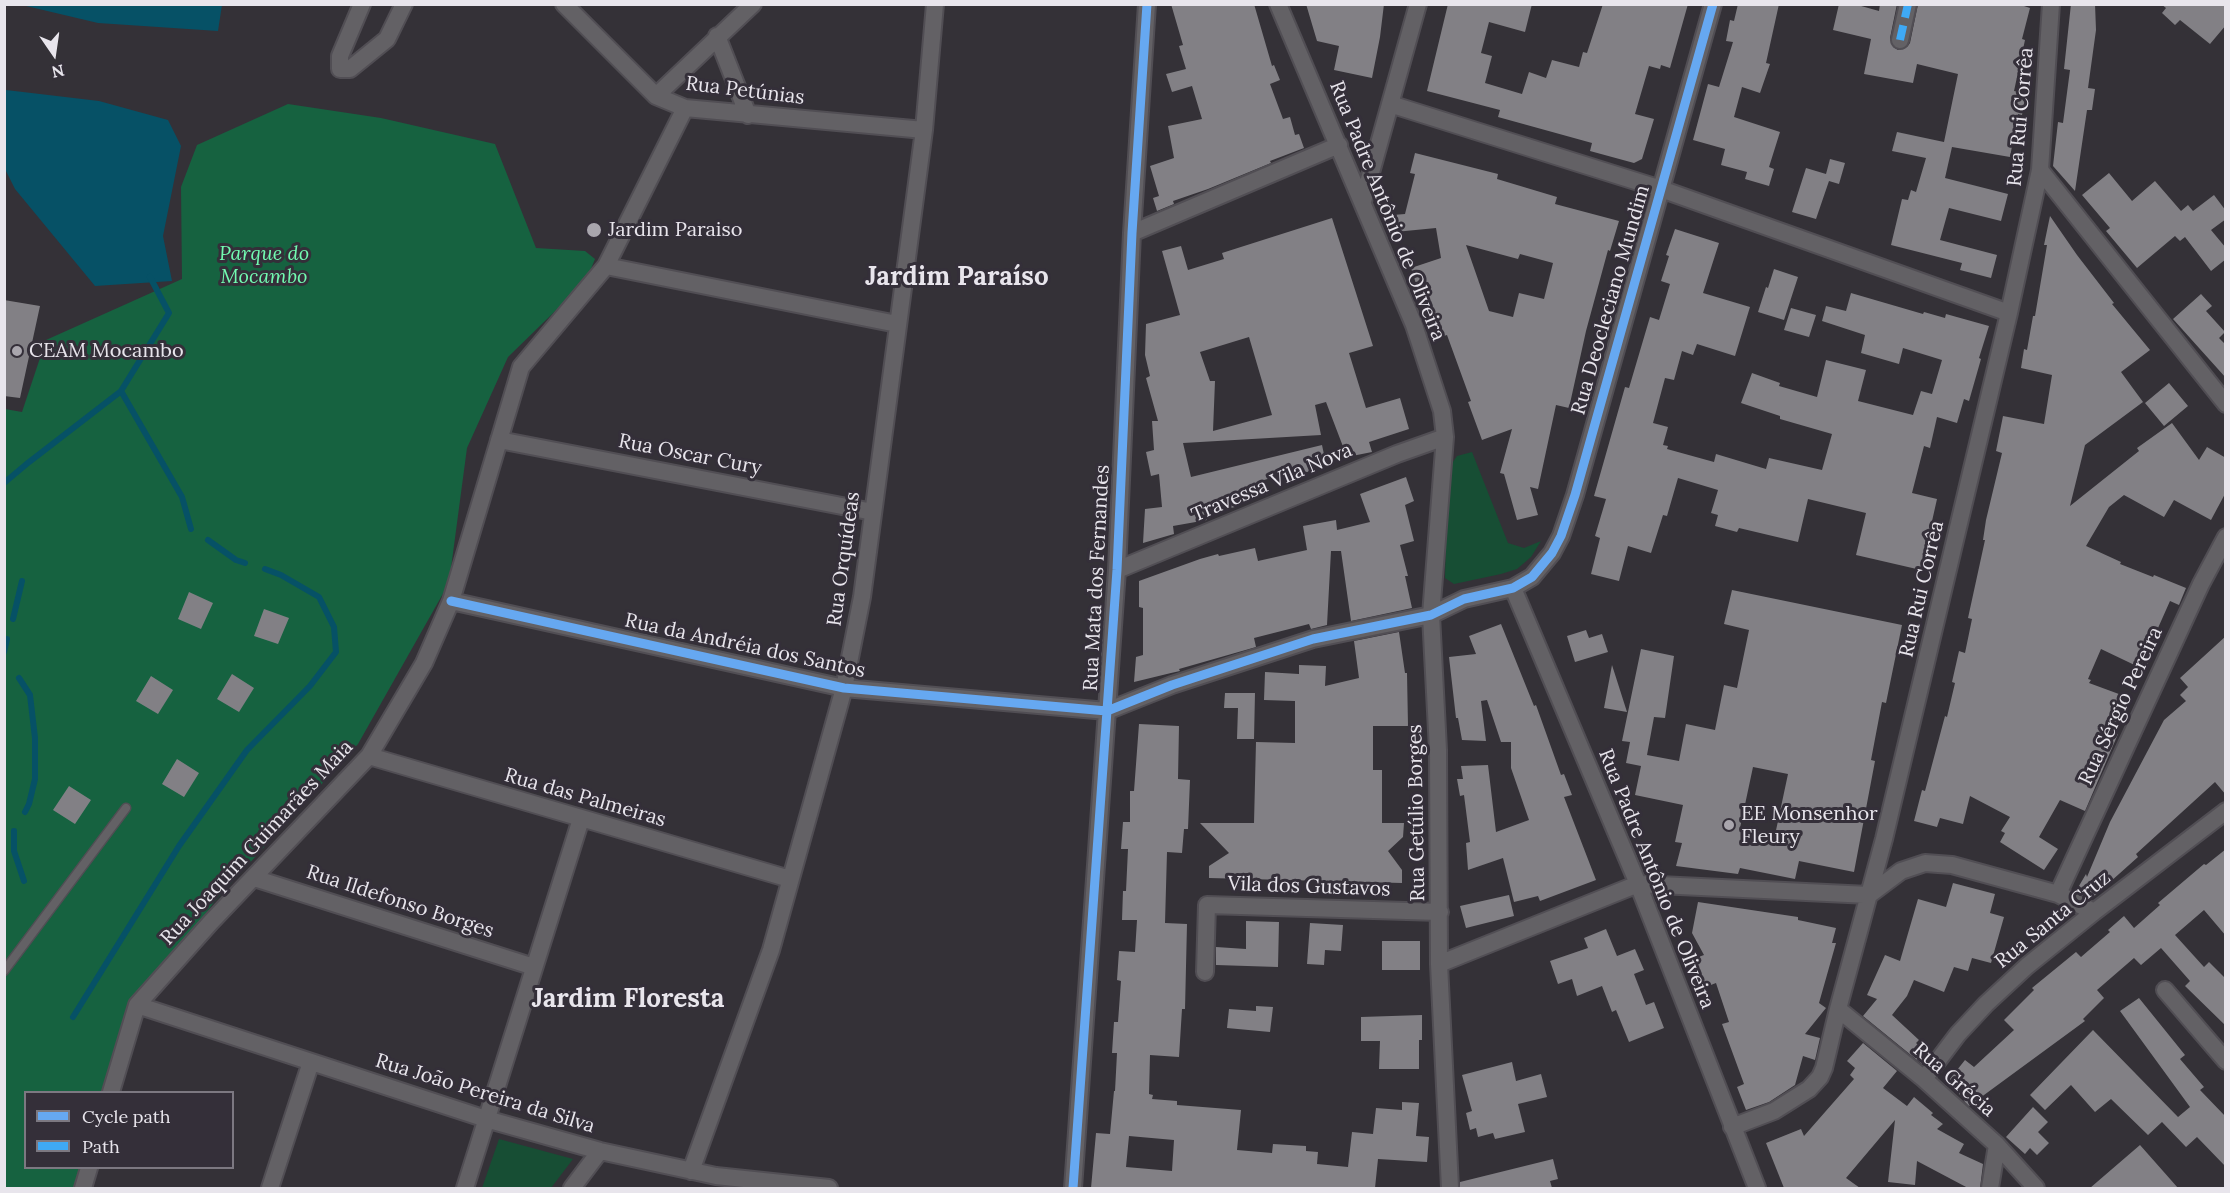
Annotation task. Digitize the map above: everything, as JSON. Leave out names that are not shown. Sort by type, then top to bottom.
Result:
[{"type":"street","points":[[362,4],[340,56],[340,69],[350,69],[387,39],[404,4]]},
{"type":"street","name":"Rua Petúnias","points":[[564,4],[656,96],[685,108],[924,130]]},
{"type":"street","points":[[656,96],[753,4]]},
{"type":"street","name":"Rua Orquídeas","points":[[691,1171],[771,950],[844,688],[862,597],[924,130],[935,4]]},
{"type":"street","name":"Rua Mata dos Fernandes","points":[[1073,1188],[1117,570],[1132,233],[1147,4]]},
{"type":"street","name":"Rua Padre Antônio de Oliveira","points":[[1278,4],[1414,325],[1442,411],[1445,437]]},
{"type":"street","points":[[1363,201],[1418,4]]},
{"type":"street","name":"Rua Deocleciano Mundim","points":[[1513,588],[1532,577],[1552,553],[1561,536],[1575,495],[1713,4]]},
{"type":"street","points":[[1900,39],[1908,4]]},
{"type":"street","name":"Rua Rui Corrêa","points":[[1732,1127],[1774,1111],[1809,1089],[1820,1077],[1830,1049],[1838,1010],[1884,839],[2009,313],[2040,170],[2051,4]]},
{"type":"street","points":[[717,36],[748,115]]},
{"type":"street","points":[[1390,104],[1661,189],[2009,313]]},
{"type":"street","name":"Rua Joaquim Guimarães Maia","points":[[111,1091],[137,1005],[211,922],[369,756],[424,663],[451,602],[521,367],[606,266],[685,108]]},
{"type":"street","points":[[1132,233],[1339,145]]},
{"type":"street","points":[[2040,170],[2226,404]]},
{"type":"street","points":[[606,266],[897,324]]},
{"type":"street","name":"Travessa Vila Nova","points":[[1117,570],[1397,454],[1445,437]]},
{"type":"street","name":"Rua Getúlio Borges","points":[[1445,437],[1431,615],[1438,750],[1439,964],[1450,1188]]},
{"type":"street","name":"Rua Oscar Cury","points":[[500,440],[873,512]]},
{"type":"street","name":"Rua Sérgio Pereira","points":[[2058,894],[2201,584],[2226,537]]},
{"type":"street","points":[[2201,584],[2226,565]]},
{"type":"street","points":[[1107,711],[1172,685],[1313,639],[1431,615],[1464,599],[1513,588]]},
{"type":"street","name":"Rua Padre Antônio de Oliveira","points":[[1513,588],[1638,884],[1757,1188]]},
{"type":"street","name":"Rua da Andréia dos Santos","points":[[451,602],[844,688],[1107,711]]},
{"type":"street","name":"Rua das Palmeiras","points":[[369,756],[790,879]]},
{"type":"street","name":"Rua Santa Cruz","points":[[1924,1079],[1958,1034],[2027,966],[2226,811]]},
{"type":"street","points":[[465,1188],[580,819]]},
{"type":"street","points":[[1439,964],[1638,884],[1869,895],[1901,870],[1925,863],[1952,865],[2058,894],[2094,912]]},
{"type":"street","name":"Rua Ildefonso Borges","points":[[254,878],[534,966]]},
{"type":"street","name":"Vila dos Gustavos","points":[[1205,972],[1208,905],[1440,912]]},
{"type":"street","points":[[2166,990],[2226,1061]]},
{"type":"street","name":"Rua João Pereira da Silva","points":[[137,1005],[486,1119],[600,1151],[691,1171],[716,1182],[829,1188]]},
{"type":"street","name":"Rua Grécia","points":[[1838,1010],[1924,1079],[1997,1145],[2037,1188]]},
{"type":"street","points":[[270,1188],[311,1062]]},
{"type":"street","points":[[1990,1188],[1997,1145]]},
{"type":"street","points":[[572,1188],[600,1151]]},
{"type":"street","points":[[83,1188],[88,1169]]},
{"type":"lane","points":[[4,971],[126,808]]},
{"type":"green space","name":"Parque do Mocambo","points":[[288,104],[381,118],[495,144],[536,248],[585,251],[595,259],[586,281],[508,357],[467,448],[449,583],[358,744],[215,901],[137,1005],[111,1091],[24,1091],[24,1169],[89,1169],[83,1188],[5,1188],[5,409],[22,412],[46,340],[182,279],[181,187],[197,145]]},
{"type":"green space","points":[[1472,452],[1508,543],[1524,548],[1541,541],[1531,557],[1517,569],[1454,584],[1445,578],[1448,469],[1457,456]]},
{"type":"green space","points":[[499,1139],[573,1159],[551,1188],[482,1188]]},
{"type":"water","points":[[22,5],[222,5],[218,31],[98,23]]},
{"type":"water","points":[[6,90],[99,101],[168,120],[181,146],[163,236],[172,281],[95,286],[15,189],[5,169],[4,93]]},
{"type":"building","points":[[1171,4],[1254,4],[1272,66],[1274,65],[1280,80],[1270,84],[1283,119],[1290,117],[1295,135],[1299,134],[1304,148],[1208,189],[1173,201],[1174,204],[1157,211],[1153,198],[1159,196],[1150,166],[1174,158],[1168,126],[1202,119],[1192,86],[1172,92],[1166,74],[1186,69],[1179,46],[1183,45]]},
{"type":"building","points":[[1306,4],[1384,4],[1372,78],[1334,70],[1339,46],[1317,41]]},
{"type":"building","points":[[1448,4],[1532,4],[1525,32],[1489,22],[1481,53],[1492,56],[1485,83],[1522,94],[1529,72],[1546,78],[1552,60],[1579,67],[1583,52],[1587,53],[1603,4],[1688,4],[1670,68],[1661,65],[1660,69],[1649,66],[1635,114],[1654,119],[1642,159],[1634,163],[1590,151],[1592,143],[1498,117],[1500,110],[1427,91]]},
{"type":"building","points":[[1738,4],[1779,4],[1766,63],[1770,64],[1760,93],[1742,87],[1734,117],[1780,132],[1769,167],[1774,169],[1769,186],[1745,179],[1747,172],[1721,165],[1725,149],[1693,140],[1708,84],[1719,87],[1733,42],[1726,41],[1730,20],[1734,21]]},
{"type":"building","points":[[1839,4],[1854,4],[1879,11],[1880,4],[1897,4],[1890,38],[1893,47],[1898,50],[1907,47],[1910,43],[1918,4],[2018,4],[2030,8],[2022,39],[2025,40],[2014,91],[2026,93],[2022,115],[2018,114],[2010,157],[1952,147],[1945,178],[2008,194],[2001,221],[1949,208],[1940,240],[1997,255],[1991,278],[1960,270],[1962,263],[1891,245],[1902,199],[1908,200],[1911,190],[1916,192],[1926,158],[1892,151],[1897,132],[1944,142],[1958,74],[1917,64],[1913,83],[1864,74],[1871,39],[1833,30]]},
{"type":"building","points":[[2071,4],[2095,4],[2096,30],[2088,88],[2095,89],[2092,110],[2087,110],[2075,191],[2053,166],[2058,122],[2063,123],[2070,70],[2064,69]]},
{"type":"building","points":[[2161,4],[2226,4],[2226,25],[2210,44],[2180,20],[2175,25],[2162,13],[2166,8]]},
{"type":"building","points":[[1415,153],[1498,174],[1497,179],[1557,197],[1555,204],[1619,221],[1610,251],[1608,250],[1586,331],[1569,408],[1556,405],[1538,489],[1530,487],[1538,515],[1517,520],[1504,474],[1500,473],[1512,429],[1482,440],[1468,402],[1471,401],[1447,335],[1440,337],[1428,293],[1420,296],[1411,268],[1441,258],[1436,228],[1395,232],[1393,215],[1405,214],[1415,174],[1410,173]],"holes":[[[1466,245],[1518,259],[1520,254],[1553,263],[1544,299],[1519,293],[1513,317],[1489,311]]]},
{"type":"building","points":[[1830,159],[1845,163],[1839,184],[1829,181],[1816,219],[1792,212],[1806,168],[1826,174]]},
{"type":"building","points":[[2109,173],[2132,201],[2155,181],[2181,211],[2188,205],[2193,211],[2214,195],[2226,211],[2226,219],[2211,230],[2226,248],[2226,259],[2211,271],[2185,237],[2180,241],[2175,236],[2137,268],[2106,231],[2110,228],[2082,195]]},
{"type":"building","points":[[2050,216],[2114,303],[2112,304],[2150,350],[2121,372],[2143,402],[2085,445],[2070,506],[2139,451],[2137,448],[2172,423],[2199,460],[2207,447],[2226,458],[2226,492],[2211,520],[2174,500],[2164,517],[2124,495],[2109,507],[2086,546],[2121,562],[2120,564],[2186,588],[2179,605],[2170,601],[2154,637],[2159,639],[2145,670],[2101,649],[2088,679],[2091,680],[2089,683],[2127,697],[2113,732],[2118,734],[2085,811],[2060,800],[2039,837],[2058,849],[2044,870],[2000,842],[2005,833],[2001,831],[2010,817],[1970,796],[1963,824],[1940,818],[1937,827],[1914,821],[1922,790],[1925,791],[1945,716],[1947,717],[1959,651],[1965,653],[1972,619],[1968,618],[1985,540],[1983,540],[1986,520],[2002,453],[1996,451],[2003,416],[2044,424],[2052,375],[2021,368],[2024,349],[2027,350],[2033,316],[2035,316]]},
{"type":"building","points":[[1332,218],[1373,346],[1349,353],[1366,408],[1400,398],[1409,429],[1369,442],[1372,452],[1347,457],[1326,402],[1315,405],[1321,435],[1183,443],[1191,477],[1322,445],[1326,464],[1317,466],[1318,469],[1296,475],[1295,471],[1264,480],[1268,494],[1238,502],[1239,506],[1206,514],[1207,520],[1173,526],[1174,534],[1143,543],[1145,509],[1162,507],[1159,474],[1151,476],[1146,452],[1154,450],[1152,421],[1158,421],[1146,378],[1150,376],[1145,355],[1146,324],[1180,315],[1162,251],[1181,246],[1188,270],[1224,259],[1222,253]],"holes":[[[1249,337],[1272,415],[1213,431],[1215,381],[1210,381],[1200,352]]]},
{"type":"building","points":[[1675,229],[1719,243],[1703,293],[1750,307],[1735,356],[1697,344],[1693,355],[1682,351],[1674,380],[1665,378],[1653,423],[1668,427],[1663,445],[1668,446],[1667,449],[1714,462],[1716,454],[1766,469],[1769,458],[1822,470],[1832,434],[1780,419],[1780,416],[1741,403],[1752,373],[1780,383],[1779,386],[1817,397],[1826,360],[1866,370],[1858,401],[1913,415],[1921,391],[1932,394],[1942,360],[1903,348],[1899,364],[1861,353],[1865,335],[1822,321],[1826,306],[1846,311],[1851,293],[1923,314],[1924,312],[1945,318],[1946,314],[1989,326],[1969,401],[1964,399],[1957,423],[1937,417],[1930,448],[1924,446],[1912,493],[1937,499],[1921,570],[1856,555],[1866,513],[1808,499],[1798,542],[1739,528],[1737,532],[1715,526],[1718,515],[1711,513],[1718,490],[1678,478],[1667,516],[1663,515],[1651,553],[1628,546],[1619,581],[1591,574],[1600,538],[1595,536],[1606,499],[1594,496],[1625,387],[1629,388],[1650,317],[1659,320],[1670,284],[1661,281],[1669,256],[1666,255]]},
{"type":"building","points":[[1774,269],[1798,277],[1784,320],[1758,312]]},
{"type":"building","points":[[2201,294],[2212,306],[2206,311],[2225,332],[2219,338],[2226,345],[2226,378],[2173,319]]},
{"type":"building","name":"CEAM Mocambo","points":[[4,300],[40,306],[20,398],[4,396]]},
{"type":"building","points":[[1791,308],[1816,315],[1809,337],[1784,330]]},
{"type":"building","points":[[2169,383],[2188,406],[2164,426],[2145,403]]},
{"type":"building","points":[[1406,477],[1414,501],[1405,505],[1414,541],[1400,545],[1408,576],[1405,576],[1412,608],[1351,621],[1341,551],[1331,551],[1327,625],[1311,629],[1309,624],[1254,638],[1256,647],[1179,669],[1180,671],[1134,682],[1136,657],[1143,655],[1143,608],[1139,607],[1139,581],[1218,554],[1219,556],[1255,548],[1258,561],[1307,550],[1303,526],[1336,520],[1337,530],[1370,522],[1360,494]]},
{"type":"building","points":[[1732,590],[1902,625],[1886,703],[1882,702],[1871,760],[1875,761],[1854,872],[1799,861],[1795,879],[1740,868],[1738,874],[1676,866],[1682,843],[1675,842],[1683,805],[1635,795],[1641,766],[1626,763],[1630,742],[1622,741],[1641,649],[1674,656],[1665,718],[1654,717],[1647,755],[1679,761],[1686,724],[1715,730],[1724,685],[1737,688],[1749,630],[1724,624]],"holes":[[[1753,767],[1788,774],[1775,835],[1740,828]]]},
{"type":"building","points":[[189,592],[213,603],[201,629],[178,619]]},
{"type":"building","points":[[264,609],[289,618],[278,644],[254,636]]},
{"type":"building","points":[[1501,624],[1534,706],[1536,705],[1561,775],[1564,774],[1572,795],[1564,797],[1596,880],[1540,901],[1538,896],[1514,902],[1503,858],[1468,870],[1466,843],[1470,842],[1464,795],[1460,796],[1457,779],[1463,779],[1461,766],[1488,765],[1496,832],[1529,820],[1511,768],[1511,742],[1501,742],[1487,700],[1481,701],[1486,741],[1462,740],[1458,718],[1456,718],[1449,657],[1476,654],[1469,636]]},
{"type":"building","points":[[1586,630],[1589,638],[1602,634],[1608,652],[1575,662],[1567,636]]},
{"type":"building","points":[[1399,632],[1405,673],[1407,673],[1408,726],[1373,726],[1373,770],[1382,770],[1382,823],[1404,823],[1403,837],[1388,851],[1402,870],[1402,883],[1209,878],[1209,866],[1229,853],[1200,823],[1254,823],[1256,742],[1295,743],[1295,701],[1264,700],[1265,672],[1299,674],[1299,665],[1326,666],[1325,686],[1359,678],[1354,641]]},
{"type":"building","points":[[2226,636],[2226,795],[2215,782],[2136,854],[2138,857],[2091,899],[2076,891],[2086,874],[2087,877],[2110,822],[2164,720],[2186,701],[2180,695],[2188,687],[2180,678]]},
{"type":"building","points":[[1612,665],[1627,712],[1604,708]]},
{"type":"building","points":[[232,674],[254,688],[239,712],[217,699]]},
{"type":"building","points":[[151,676],[173,690],[158,714],[136,701]]},
{"type":"building","points":[[1225,693],[1255,693],[1254,739],[1237,739],[1238,708],[1224,708]]},
{"type":"building","points":[[1139,724],[1179,726],[1178,779],[1190,780],[1188,829],[1184,829],[1182,853],[1167,852],[1165,923],[1187,924],[1185,1009],[1182,1009],[1179,1057],[1150,1055],[1149,1094],[1153,1095],[1152,1099],[1177,1101],[1177,1105],[1241,1110],[1237,1150],[1272,1153],[1273,1144],[1306,1146],[1306,1151],[1318,1152],[1317,1164],[1348,1167],[1352,1132],[1373,1134],[1376,1108],[1402,1110],[1402,1102],[1419,1103],[1416,1136],[1429,1137],[1427,1162],[1378,1159],[1375,1188],[1091,1188],[1096,1133],[1110,1134],[1117,1053],[1112,1053],[1114,1022],[1118,1022],[1121,981],[1117,980],[1119,951],[1135,952],[1137,920],[1122,920],[1128,849],[1121,849],[1123,822],[1130,822],[1130,791],[1134,791]],"holes":[[[1129,1136],[1174,1140],[1172,1171],[1126,1167]]]},
{"type":"building","points":[[177,759],[199,773],[184,797],[162,784]]},
{"type":"building","points":[[69,786],[91,800],[75,824],[53,810]]},
{"type":"building","points":[[2226,849],[2226,936],[2204,910],[2175,935],[2204,967],[2209,962],[2226,979],[2226,1026],[2185,986],[2190,981],[2161,948],[2141,965],[2134,958],[2097,990],[2104,998],[2083,1019],[2085,1021],[1969,1106],[1965,1102],[1949,1080],[1965,1060],[1974,1067],[2014,1030],[2004,1020],[2034,990],[2032,988],[2076,952],[2081,957],[2110,932],[2108,930],[2124,916],[2134,928],[2160,905],[2158,903],[2204,864],[2206,865]]},
{"type":"building","points":[[1953,883],[1995,894],[1990,913],[2004,917],[1991,963],[1972,958],[1968,971],[1954,967],[1944,992],[1914,980],[1907,996],[1892,1015],[1919,1040],[1916,1043],[1929,1055],[1922,1064],[1863,1016],[1877,999],[1867,995],[1885,955],[1900,961],[1918,899],[1946,907]]},
{"type":"building","points":[[1509,895],[1514,916],[1466,928],[1460,906]]},
{"type":"building","points":[[1698,902],[1798,917],[1798,920],[1836,928],[1832,943],[1836,943],[1819,1003],[1826,1008],[1805,1034],[1820,1038],[1815,1060],[1803,1056],[1795,1085],[1769,1102],[1746,1110],[1737,1087],[1744,1084],[1722,1024],[1729,1022],[1716,983],[1703,988],[1693,959],[1704,955],[1692,933]]},
{"type":"building","points":[[1246,921],[1279,922],[1278,967],[1216,965],[1216,947],[1246,949]]},
{"type":"building","points":[[1310,923],[1343,925],[1341,951],[1325,950],[1324,965],[1307,964]]},
{"type":"building","points":[[1606,929],[1617,956],[1635,949],[1644,970],[1634,974],[1646,1005],[1654,1002],[1664,1028],[1629,1042],[1616,1010],[1612,1012],[1602,986],[1577,996],[1572,979],[1558,984],[1550,961],[1588,948],[1584,938]]},
{"type":"building","points":[[1382,941],[1420,941],[1420,970],[1382,970]]},
{"type":"building","points":[[2139,998],[2185,1055],[2180,1059],[2204,1087],[2200,1090],[2226,1117],[2226,1167],[2197,1137],[2186,1147],[2162,1122],[2148,1135],[2111,1099],[2095,1112],[2071,1085],[2045,1110],[2030,1095],[2093,1030],[2178,1117],[2190,1107],[2120,1011]]},
{"type":"building","points":[[1256,1006],[1273,1007],[1270,1032],[1227,1028],[1229,1009],[1256,1011]]},
{"type":"building","points":[[1422,1015],[1419,1069],[1379,1069],[1380,1041],[1361,1041],[1361,1017]]},
{"type":"building","points":[[1863,1043],[1897,1071],[1883,1088],[1907,1106],[1914,1097],[1943,1124],[1937,1129],[1964,1144],[1959,1153],[1983,1164],[1980,1188],[1968,1188],[1917,1161],[1915,1185],[1888,1182],[1895,1120],[1846,1178],[1860,1188],[1784,1188],[1766,1143],[1801,1129],[1804,1136],[1854,1079],[1850,1075],[1855,1068],[1847,1061]]},
{"type":"building","points":[[1512,1062],[1516,1081],[1541,1074],[1547,1097],[1518,1104],[1525,1132],[1495,1139],[1493,1133],[1478,1137],[1476,1128],[1470,1130],[1466,1113],[1472,1111],[1462,1075]]},
{"type":"building","points":[[2033,1107],[2048,1122],[2038,1132],[2049,1143],[2037,1155],[2030,1148],[2025,1154],[2006,1137]]},
{"type":"building","points":[[2140,1145],[2178,1188],[2090,1188]]},
{"type":"building","points":[[1553,1159],[1558,1179],[1550,1181],[1552,1188],[1460,1188],[1460,1182]]},
{"type":"waterway","points":[[4,483],[121,391],[169,313],[150,277]]},
{"type":"waterway","points":[[121,391],[182,497],[191,529]]},
{"type":"waterway","points":[[208,540],[236,560],[245,563]]},
{"type":"waterway","points":[[73,1017],[179,846],[247,750],[310,686],[336,652],[334,627],[319,597],[281,575],[265,569]]},
{"type":"waterway","points":[[13,619],[22,581]]},
{"type":"waterway","points":[[4,652],[7,639]]},
{"type":"waterway","points":[[19,678],[30,695],[35,738],[35,779],[25,812]]},
{"type":"waterway","points":[[14,831],[14,851],[24,881]]},
{"type":"marked path","points":[[1900,40],[1908,4]]},
{"type":"cycle path","points":[[1073,1188],[1117,570],[1132,233],[1147,4]]},
{"type":"cycle path","points":[[451,601],[844,688],[1107,711],[1172,685],[1313,639],[1431,615],[1464,599],[1513,588],[1532,577],[1552,553],[1561,536],[1575,495],[1713,4]]},
{"type":"place","name":"Jardim Paraiso","points":[[594,230]]},
{"type":"place","name":"CEAM Mocambo","points":[[17,351]]},
{"type":"place","name":"EE Monsenhor Fleury","points":[[1729,825]]},
{"type":"district","name":"Jardim Paraíso","points":[[957,278]]},
{"type":"district","name":"Jardim Floresta","points":[[628,1000]]}]
